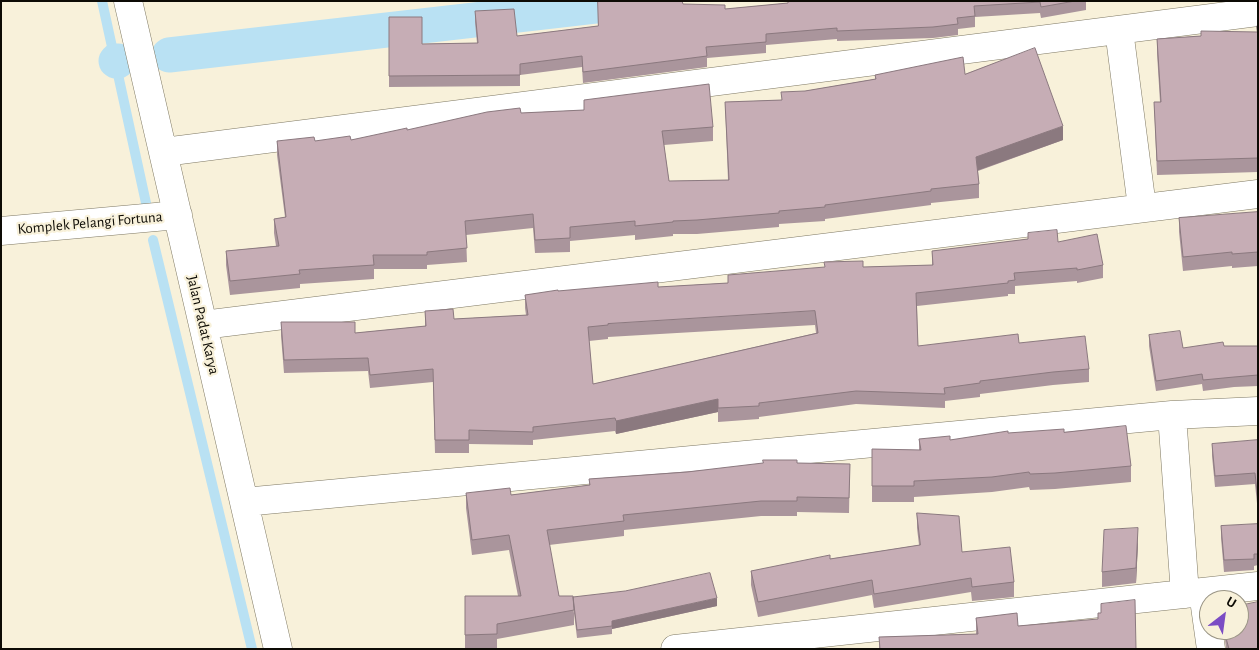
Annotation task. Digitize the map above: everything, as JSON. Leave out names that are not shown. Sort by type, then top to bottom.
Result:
[{"type":"street","name":"Jalan Padat Karya","points":[[128,1],[278,649]]},
{"type":"street","points":[[164,152],[1258,12]]},
{"type":"street","points":[[1119,30],[1142,208]]},
{"type":"street","points":[[203,325],[1258,194]]},
{"type":"street","name":"Komplek Pelangi Fortuna","points":[[1,231],[178,215]]},
{"type":"street","points":[[244,502],[1172,415],[1258,411]]},
{"type":"street","points":[[1172,415],[1194,593],[1211,649]]},
{"type":"street","points":[[675,649],[1258,586]]},
{"type":"building","points":[[598,1],[682,1],[683,4],[725,5],[725,9],[788,3],[788,1],[1075,1],[1041,7],[1040,2],[974,6],[975,16],[957,18],[958,24],[933,27],[837,31],[837,28],[766,34],[766,42],[706,47],[707,56],[583,72],[582,56],[520,64],[520,75],[389,76],[389,17],[422,17],[422,44],[478,43],[475,11],[514,9],[517,36],[598,26]]},
{"type":"building","points":[[1257,26],[1258,158],[1157,161],[1154,102],[1161,102],[1157,39],[1201,36],[1201,31],[1257,32]]},
{"type":"building","points":[[1035,48],[1063,126],[976,157],[979,184],[931,189],[931,191],[825,205],[825,207],[779,211],[779,213],[673,221],[635,226],[635,221],[570,227],[570,238],[535,240],[533,214],[465,221],[467,248],[427,252],[427,255],[373,255],[374,265],[299,270],[300,274],[230,281],[226,251],[279,246],[274,219],[286,217],[277,141],[314,137],[315,141],[350,136],[351,140],[487,112],[520,108],[521,113],[584,110],[584,100],[709,84],[713,127],[662,131],[669,181],[729,180],[725,102],[782,100],[781,92],[805,91],[876,79],[875,75],[963,57],[965,74]]},
{"type":"building","points":[[1258,212],[1258,252],[1232,254],[1232,252],[1183,257],[1179,218]]},
{"type":"building","points":[[1057,230],[1058,242],[1097,234],[1103,265],[1077,270],[1077,268],[1014,273],[1015,280],[1008,281],[1008,283],[916,293],[918,346],[1018,334],[1019,343],[1085,336],[1089,369],[980,381],[980,383],[944,388],[945,394],[856,391],[759,403],[759,406],[718,408],[718,399],[616,421],[615,418],[533,427],[533,432],[469,430],[469,440],[435,440],[433,369],[370,375],[368,358],[284,360],[281,322],[355,322],[355,333],[426,326],[425,311],[453,309],[454,319],[528,315],[525,295],[558,290],[658,282],[658,287],[728,283],[728,275],[825,267],[824,262],[863,261],[863,267],[933,265],[932,251],[1028,239],[1028,233]],"holes":[[[815,311],[818,333],[593,384],[588,327],[608,324]]]},
{"type":"building","points":[[1180,331],[1183,348],[1223,342],[1224,346],[1258,346],[1258,375],[1203,380],[1202,374],[1156,381],[1149,335]]},
{"type":"building","points":[[1126,426],[1131,466],[1055,473],[1030,474],[1029,472],[992,477],[914,481],[914,486],[872,486],[872,449],[921,450],[919,439],[950,436],[950,440],[1008,431],[1008,433],[1064,429],[1064,432]]},
{"type":"building","points":[[1258,440],[1258,501],[1255,473],[1215,476],[1212,444]]},
{"type":"building","points":[[763,460],[797,460],[797,463],[850,464],[849,498],[797,497],[797,501],[761,501],[623,515],[624,521],[547,530],[559,596],[573,596],[574,610],[497,624],[497,634],[465,635],[465,596],[521,596],[509,535],[472,540],[466,493],[510,488],[511,495],[590,485],[589,479],[687,472],[763,463]]},
{"type":"building","points":[[917,513],[959,516],[962,552],[1010,547],[1014,582],[972,587],[971,578],[874,594],[872,580],[758,602],[751,571],[830,555],[830,559],[920,545]]},
{"type":"building","points":[[1258,524],[1258,554],[1254,554],[1254,559],[1224,560],[1221,526]]},
{"type":"building","points":[[1138,528],[1136,568],[1102,572],[1104,530]]},
{"type":"building","points":[[710,573],[717,598],[612,621],[612,626],[577,630],[573,597],[625,591]]},
{"type":"building","points":[[1135,600],[1136,649],[880,649],[879,637],[978,634],[976,618],[1017,613],[1018,626],[1098,619],[1098,613],[1101,613],[1101,604]]},
{"type":"building","points":[[1258,602],[1258,649],[1229,649],[1227,640],[1249,640],[1249,604]]},
{"type":"waterway","points":[[102,1],[146,203]]},
{"type":"waterway","points":[[169,55],[639,1]]},
{"type":"waterway","points":[[153,240],[252,649]]}]
